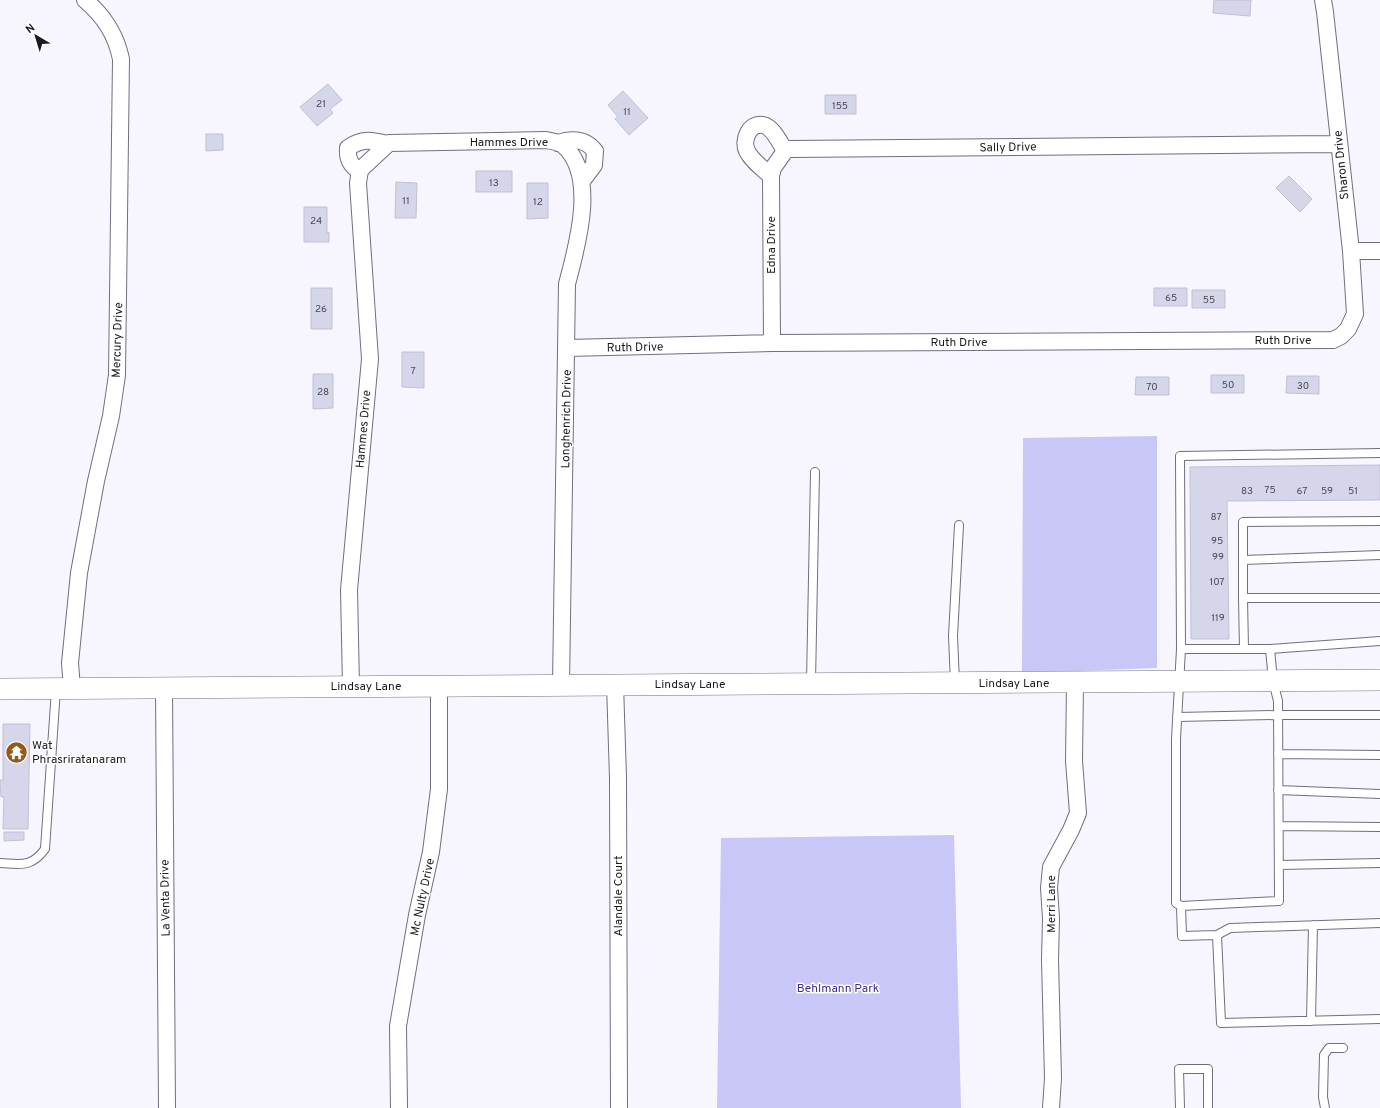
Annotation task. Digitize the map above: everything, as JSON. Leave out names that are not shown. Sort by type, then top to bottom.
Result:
[{"type":"street","name":"Mercury Drive","points":[[64,688],[70,663],[79,573],[96,481],[111,416],[117,376],[122,59],[117,42],[108,24],[85,0]]},
{"type":"street","name":"Sharon Drive","points":[[1323,0],[1350,251],[1355,314],[1348,329]]},
{"type":"street","points":[[771,176],[754,161],[747,151],[744,143],[748,132],[757,125],[764,125],[771,129],[785,151]]},
{"type":"street","name":"Hammes Drive","points":[[351,686],[349,590],[370,359],[358,183],[360,172],[351,165],[347,156],[348,148],[356,142],[367,139],[388,144],[395,142],[546,140],[562,144],[573,156]]},
{"type":"street","name":"Hammes Drive","points":[[558,143],[566,140],[583,142],[591,146],[595,151],[594,165],[582,181]]},
{"type":"street","points":[[360,172],[388,144]]},
{"type":"street","name":"Sally Drive","points":[[785,151],[789,149],[1338,144]]},
{"type":"street","name":"Edna Drive","points":[[772,343],[771,176],[773,168],[785,151]]},
{"type":"street","name":"Longhenrich Drive","points":[[561,685],[567,284],[580,232],[582,181],[578,165],[573,156]]},
{"type":"street","points":[[1350,251],[1380,251]]},
{"type":"street","name":"Ruth Drive","points":[[567,348],[772,343],[1333,340],[1341,336],[1348,329]]},
{"type":"street","name":"Lindsay Lane","points":[[0,689],[1380,680]]},
{"type":"street","name":"Merri Lane","points":[[1051,1108],[1053,1078],[1050,960],[1052,918],[1049,888],[1051,866],[1071,830],[1078,813],[1074,762],[1075,683]]},
{"type":"street","name":"Alandale Court","points":[[615,684],[618,786],[619,1108]]},
{"type":"street","name":"Mc Nulty Drive","points":[[399,1108],[398,1026],[417,915],[431,852],[440,789],[439,685]]},
{"type":"street","name":"La Venta Drive","points":[[164,687],[167,1108]]},
{"type":"lane","points":[[1270,649],[1273,681],[1278,701],[1279,901],[1181,906],[1176,903],[1177,717],[1181,649],[1180,456],[1380,453]]},
{"type":"lane","points":[[812,684],[815,472]]},
{"type":"lane","points":[[1244,649],[1242,522],[1380,521]]},
{"type":"lane","points":[[955,683],[953,636],[959,525]]},
{"type":"lane","points":[[1243,560],[1380,555]]},
{"type":"lane","points":[[1243,598],[1380,598]]},
{"type":"lane","points":[[1181,649],[1270,649],[1380,641]]},
{"type":"lane","points":[[0,863],[29,863],[39,858],[45,849],[64,688]]},
{"type":"lane","points":[[1177,717],[1380,715]]},
{"type":"lane","points":[[1278,754],[1380,755]]},
{"type":"lane","points":[[1278,790],[1380,794]]},
{"type":"lane","points":[[1279,826],[1380,827]]},
{"type":"lane","points":[[1279,865],[1380,863]]},
{"type":"lane","points":[[1181,906],[1182,936],[1217,934],[1230,928],[1380,923]]},
{"type":"lane","points":[[1311,1021],[1313,926]]},
{"type":"lane","points":[[1217,934],[1221,1023],[1380,1019]]},
{"type":"lane","points":[[1325,1108],[1323,1097],[1324,1054],[1329,1048],[1343,1048]]},
{"type":"lane","points":[[1180,1108],[1179,1069],[1208,1069],[1208,1108]]},
{"type":"green space","points":[[1157,436],[1157,668],[1022,673],[1023,438]]},
{"type":"green space","name":"Behlmann Park","points":[[954,835],[961,1108],[717,1108],[721,838]]},
{"type":"building","points":[[1214,0],[1251,0],[1250,16],[1213,13]]},
{"type":"building","points":[[328,84],[342,100],[330,109],[333,113],[317,126],[300,107]]},
{"type":"building","points":[[623,91],[648,118],[629,135],[615,119],[618,117],[608,105]]},
{"type":"building","points":[[825,95],[856,95],[856,114],[825,114]]},
{"type":"building","points":[[206,134],[223,134],[223,150],[206,151]]},
{"type":"building","points":[[476,171],[512,171],[512,192],[476,192]]},
{"type":"building","points":[[1289,176],[1312,199],[1300,212],[1276,188]]},
{"type":"building","points":[[396,182],[417,183],[416,218],[395,218]]},
{"type":"building","points":[[527,183],[548,183],[548,218],[527,219]]},
{"type":"building","points":[[304,207],[327,207],[327,233],[329,232],[329,242],[304,242]]},
{"type":"building","points":[[311,288],[332,288],[332,329],[311,329]]},
{"type":"building","points":[[1154,288],[1187,288],[1187,306],[1154,306]]},
{"type":"building","points":[[1192,290],[1225,290],[1225,308],[1192,308]]},
{"type":"building","points":[[402,352],[424,352],[424,388],[402,387]]},
{"type":"building","points":[[313,374],[333,374],[333,408],[313,409]]},
{"type":"building","points":[[1211,375],[1244,375],[1244,393],[1211,393]]},
{"type":"building","points":[[1287,376],[1319,376],[1319,394],[1286,393]]},
{"type":"building","points":[[1136,377],[1169,377],[1169,395],[1135,395]]},
{"type":"building","points":[[1380,465],[1380,500],[1227,501],[1229,639],[1191,639],[1190,467]]},
{"type":"building","name":"Wat Phrasriratanaram","points":[[3,724],[30,724],[28,829],[3,829],[4,797],[1,797],[0,780],[3,780]]},
{"type":"building","points":[[4,832],[24,832],[24,840],[4,841]]},
{"type":"place","name":"Wat Phrasriratanaram","points":[[16,752]]}]
